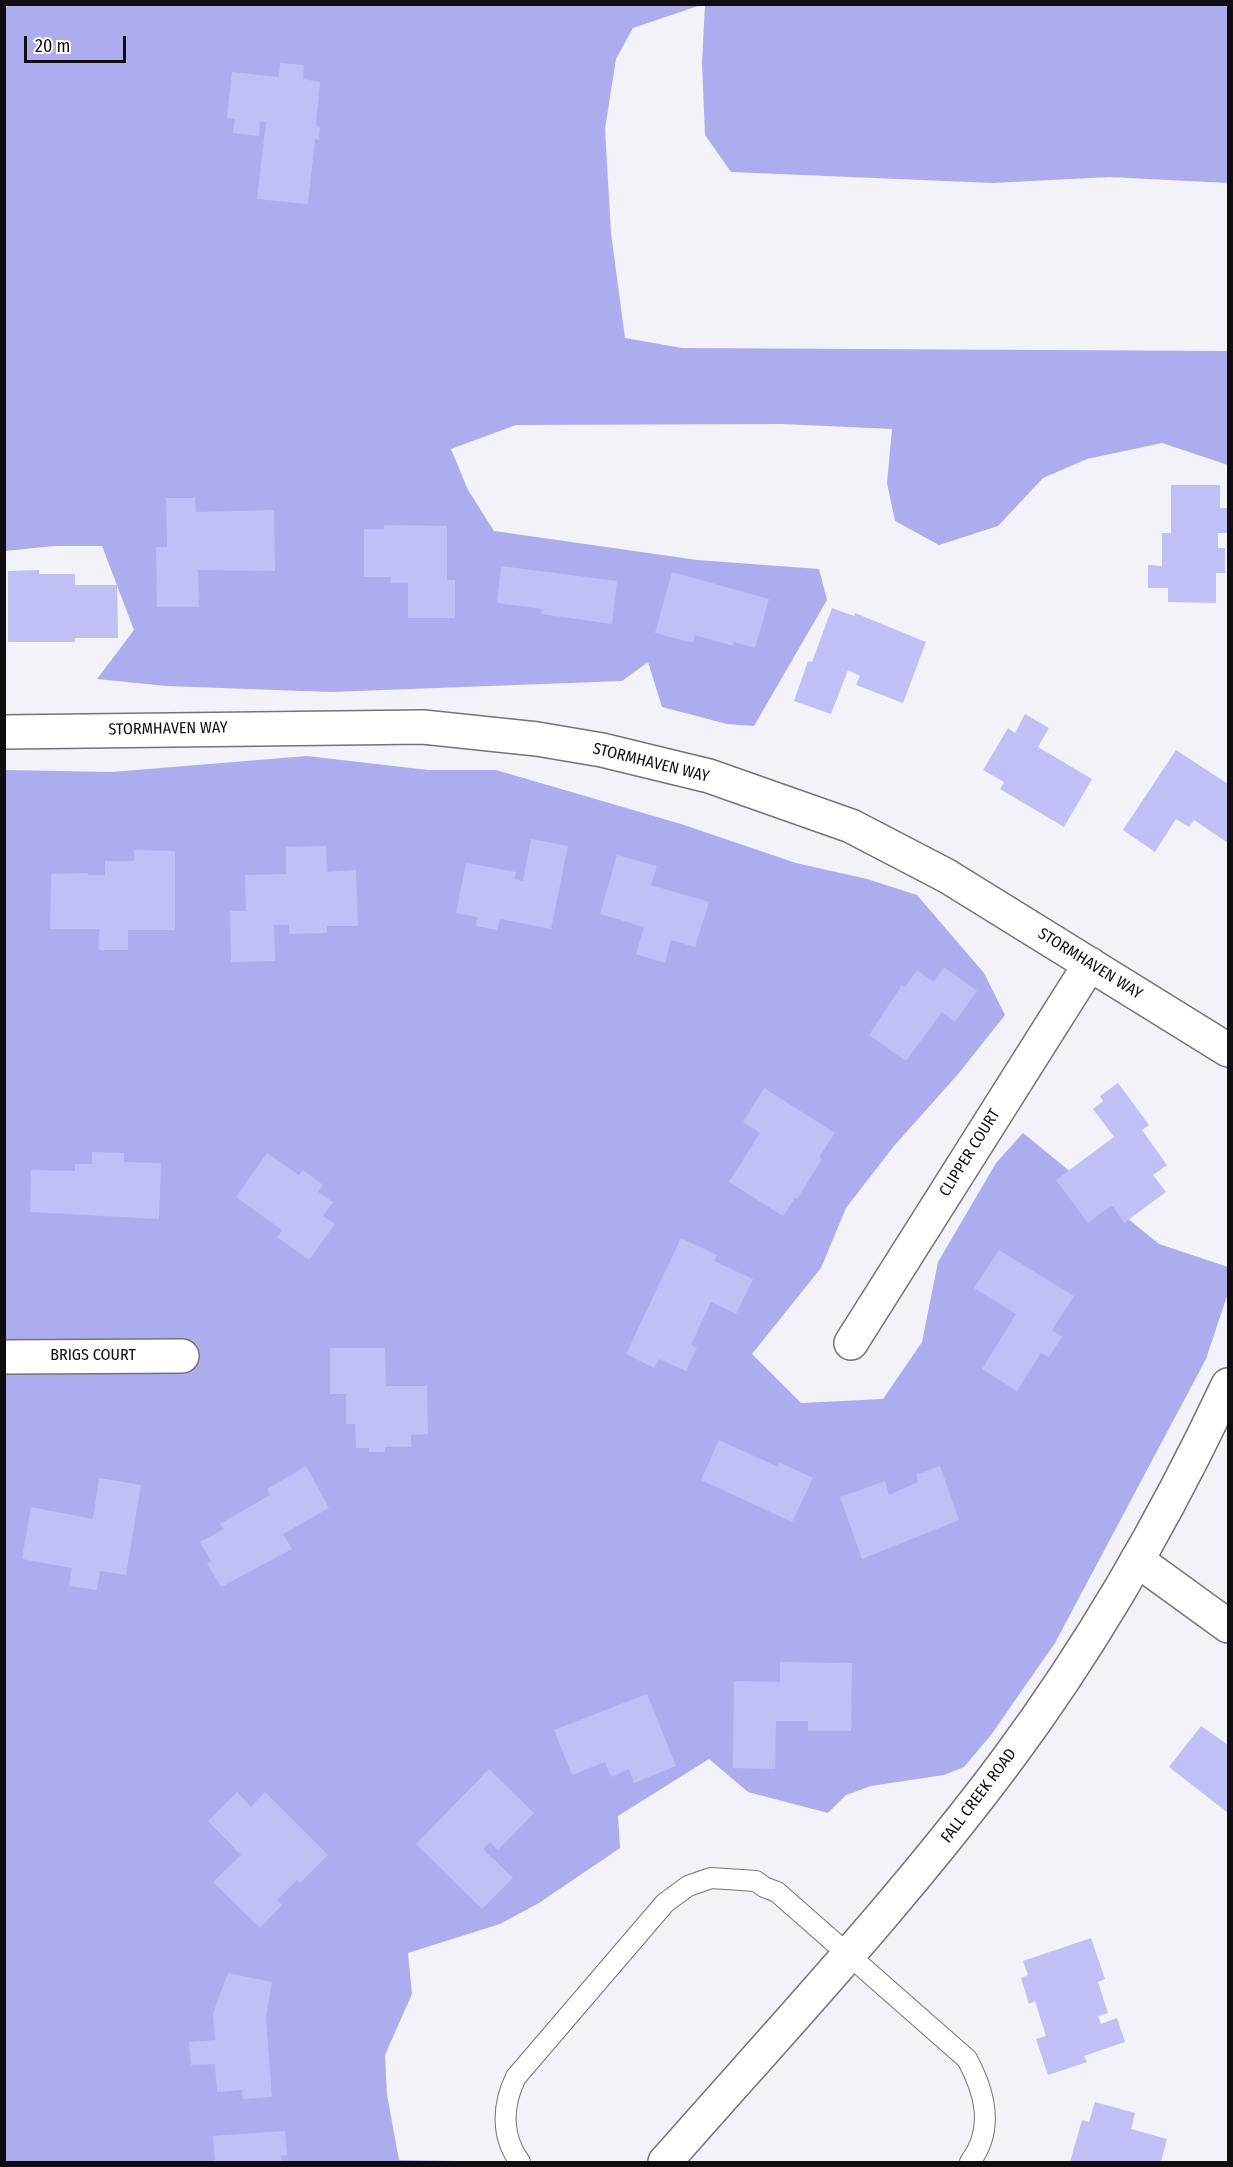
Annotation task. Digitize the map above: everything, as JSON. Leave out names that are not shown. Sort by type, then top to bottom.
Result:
[{"type":"street","name":"STORMHAVEN WAY","points":[[4,732],[423,727],[537,739],[602,750],[709,776],[851,826],[970,888],[1228,1050]]},
{"type":"street","name":"CLIPPER COURT","points":[[851,1343],[1090,964]]},
{"type":"street","name":"BRIGS COURT","points":[[4,1357],[182,1356]]},
{"type":"street","name":"FALL CREEK ROAD","points":[[665,2163],[929,1860],[1007,1760],[1071,1669],[1137,1560],[1168,1507],[1228,1385]]},
{"type":"street","points":[[1137,1560],[1228,1626]]},
{"type":"lane","points":[[519,2163],[510,2146],[505,2115],[507,2100],[516,2077],[665,1903],[688,1886],[711,1878],[756,1881],[777,1892],[967,2059],[975,2072],[983,2095],[985,2118],[981,2141],[970,2163]]},
{"type":"shaded area","points":[[5,5],[701,5],[633,28],[616,59],[605,129],[611,233],[625,338],[682,348],[1228,351],[1228,465],[1162,443],[1087,459],[1043,478],[998,526],[939,545],[895,521],[887,483],[892,429],[782,424],[516,425],[451,449],[468,490],[494,531],[697,560],[819,569],[827,600],[754,726],[727,724],[662,707],[648,662],[622,681],[331,692],[166,686],[97,679],[134,630],[102,546],[54,546],[5,551]]},
{"type":"shaded area","points":[[705,5],[1228,5],[1228,183],[1109,177],[993,183],[731,172],[705,135],[702,63]]},
{"type":"shaded area","points":[[307,756],[428,770],[496,770],[681,824],[796,863],[867,879],[917,895],[984,973],[1005,1015],[959,1073],[894,1146],[846,1208],[821,1268],[752,1354],[801,1403],[883,1399],[922,1342],[938,1262],[996,1163],[1023,1133],[1159,1244],[1228,1267],[1228,1293],[1206,1359],[1055,1643],[991,1735],[964,1767],[944,1775],[871,1786],[846,1795],[828,1813],[748,1792],[709,1759],[618,1816],[620,1848],[539,1903],[500,1924],[408,1953],[412,1994],[385,2055],[387,2095],[399,2160],[457,2162],[5,2162],[5,770],[112,772]]},
{"type":"building","points":[[280,63],[304,65],[303,79],[320,82],[316,126],[320,127],[319,140],[315,139],[308,204],[257,199],[266,122],[260,122],[259,136],[233,133],[235,119],[227,118],[232,72],[279,77]]},
{"type":"building","points":[[1171,485],[1220,485],[1220,508],[1227,508],[1227,533],[1218,533],[1218,548],[1225,548],[1225,573],[1216,573],[1216,603],[1168,602],[1168,588],[1148,588],[1148,565],[1162,566],[1162,533],[1171,533]]},
{"type":"building","points":[[166,498],[195,498],[196,512],[274,510],[275,571],[198,570],[199,607],[157,607],[156,547],[167,547]]},
{"type":"building","points":[[384,525],[447,526],[447,580],[455,580],[455,618],[408,618],[408,583],[390,583],[391,577],[364,577],[364,529],[384,529]]},
{"type":"building","points":[[501,566],[617,581],[612,624],[541,614],[542,609],[497,603]]},
{"type":"building","points":[[39,570],[39,574],[75,574],[75,585],[117,585],[118,638],[75,638],[75,642],[8,642],[8,571]]},
{"type":"building","points":[[672,572],[769,599],[755,648],[734,642],[733,646],[695,635],[693,643],[655,633]]},
{"type":"building","points":[[832,608],[854,616],[855,613],[926,642],[903,703],[856,685],[860,676],[848,670],[831,714],[794,701],[808,661],[812,662]]},
{"type":"building","points":[[1025,714],[1049,728],[1038,747],[1092,779],[1064,827],[1000,789],[1004,782],[983,770],[1008,728],[1015,733]]},
{"type":"building","points":[[1176,750],[1228,784],[1228,843],[1194,820],[1189,827],[1176,819],[1155,852],[1123,830]]},
{"type":"building","points":[[531,839],[568,846],[551,929],[500,919],[497,930],[476,926],[477,917],[456,913],[466,863],[516,872],[514,879],[523,881]]},
{"type":"building","points":[[326,846],[327,872],[356,870],[358,926],[327,926],[327,933],[289,934],[289,925],[274,925],[275,961],[231,962],[230,911],[246,911],[245,875],[286,874],[286,847]]},
{"type":"building","points":[[134,850],[175,851],[175,930],[128,930],[128,950],[99,950],[99,929],[50,929],[51,874],[105,875],[105,861],[134,861]]},
{"type":"building","points":[[617,855],[657,866],[651,885],[709,902],[695,947],[671,940],[665,963],[636,954],[644,927],[600,914]]},
{"type":"building","points":[[944,967],[977,991],[955,1022],[942,1012],[906,1061],[869,1035],[902,985],[905,987],[917,970],[933,982]]},
{"type":"building","points":[[1118,1083],[1149,1125],[1142,1130],[1167,1165],[1153,1175],[1166,1192],[1124,1223],[1112,1205],[1088,1223],[1056,1180],[1114,1137],[1093,1109],[1103,1101],[1100,1096]]},
{"type":"building","points":[[764,1088],[835,1133],[819,1157],[822,1159],[797,1199],[795,1198],[783,1216],[729,1182],[760,1133],[743,1122]]},
{"type":"building","points":[[92,1152],[124,1153],[124,1162],[161,1163],[159,1219],[30,1212],[31,1170],[75,1171],[75,1164],[92,1164]]},
{"type":"building","points":[[267,1153],[299,1175],[303,1170],[323,1185],[318,1192],[333,1202],[323,1216],[335,1224],[309,1260],[277,1237],[282,1230],[236,1197]]},
{"type":"building","points":[[681,1238],[717,1255],[714,1261],[753,1279],[736,1314],[711,1302],[691,1345],[697,1348],[686,1371],[659,1359],[654,1368],[626,1354]]},
{"type":"building","points":[[999,1250],[1074,1296],[1052,1330],[1062,1337],[1049,1357],[1041,1353],[1017,1391],[982,1369],[1016,1314],[974,1288]]},
{"type":"building","points":[[330,1348],[385,1348],[386,1386],[427,1386],[428,1434],[411,1435],[411,1447],[385,1447],[385,1452],[369,1452],[369,1448],[356,1448],[355,1424],[346,1424],[346,1394],[330,1394]]},
{"type":"building","points":[[719,1440],[778,1467],[779,1462],[813,1478],[792,1522],[701,1480]]},
{"type":"building","points":[[306,1466],[329,1508],[283,1534],[292,1549],[221,1587],[207,1563],[211,1561],[200,1542],[224,1529],[220,1524],[270,1495],[267,1489]]},
{"type":"building","points":[[940,1466],[959,1520],[862,1559],[840,1497],[885,1481],[889,1495],[918,1482],[916,1475]]},
{"type":"building","points":[[99,1478],[141,1485],[126,1575],[100,1571],[97,1590],[69,1586],[72,1568],[22,1559],[31,1507],[93,1519]]},
{"type":"building","points":[[780,1662],[852,1663],[851,1731],[808,1731],[808,1721],[776,1721],[775,1769],[733,1768],[734,1681],[780,1682]]},
{"type":"building","points":[[647,1694],[676,1766],[634,1783],[629,1769],[611,1777],[605,1762],[572,1775],[554,1730]]},
{"type":"building","points":[[1201,1726],[1228,1745],[1228,1813],[1169,1767]]},
{"type":"building","points":[[489,1769],[534,1813],[498,1850],[490,1842],[483,1849],[513,1878],[482,1909],[416,1844]]},
{"type":"building","points":[[237,1792],[251,1807],[265,1792],[328,1855],[300,1883],[297,1880],[277,1900],[282,1905],[260,1928],[213,1882],[241,1855],[208,1821]]},
{"type":"building","points":[[1091,1938],[1105,1979],[1098,1982],[1108,2013],[1098,2016],[1101,2024],[1117,2018],[1125,2042],[1084,2056],[1087,2062],[1048,2075],[1036,2039],[1046,2036],[1035,2001],[1029,2004],[1021,1978],[1028,1975],[1023,1961]]},
{"type":"building","points":[[228,1973],[272,1982],[266,2017],[272,2097],[243,2099],[242,2090],[217,2092],[215,2064],[191,2065],[189,2042],[215,2040],[213,2013]]},
{"type":"building","points":[[1095,2102],[1135,2113],[1131,2129],[1167,2139],[1161,2162],[1070,2162],[1082,2120],[1089,2122]]},
{"type":"building","points":[[285,2131],[287,2155],[281,2156],[282,2162],[215,2162],[213,2136]]}]
